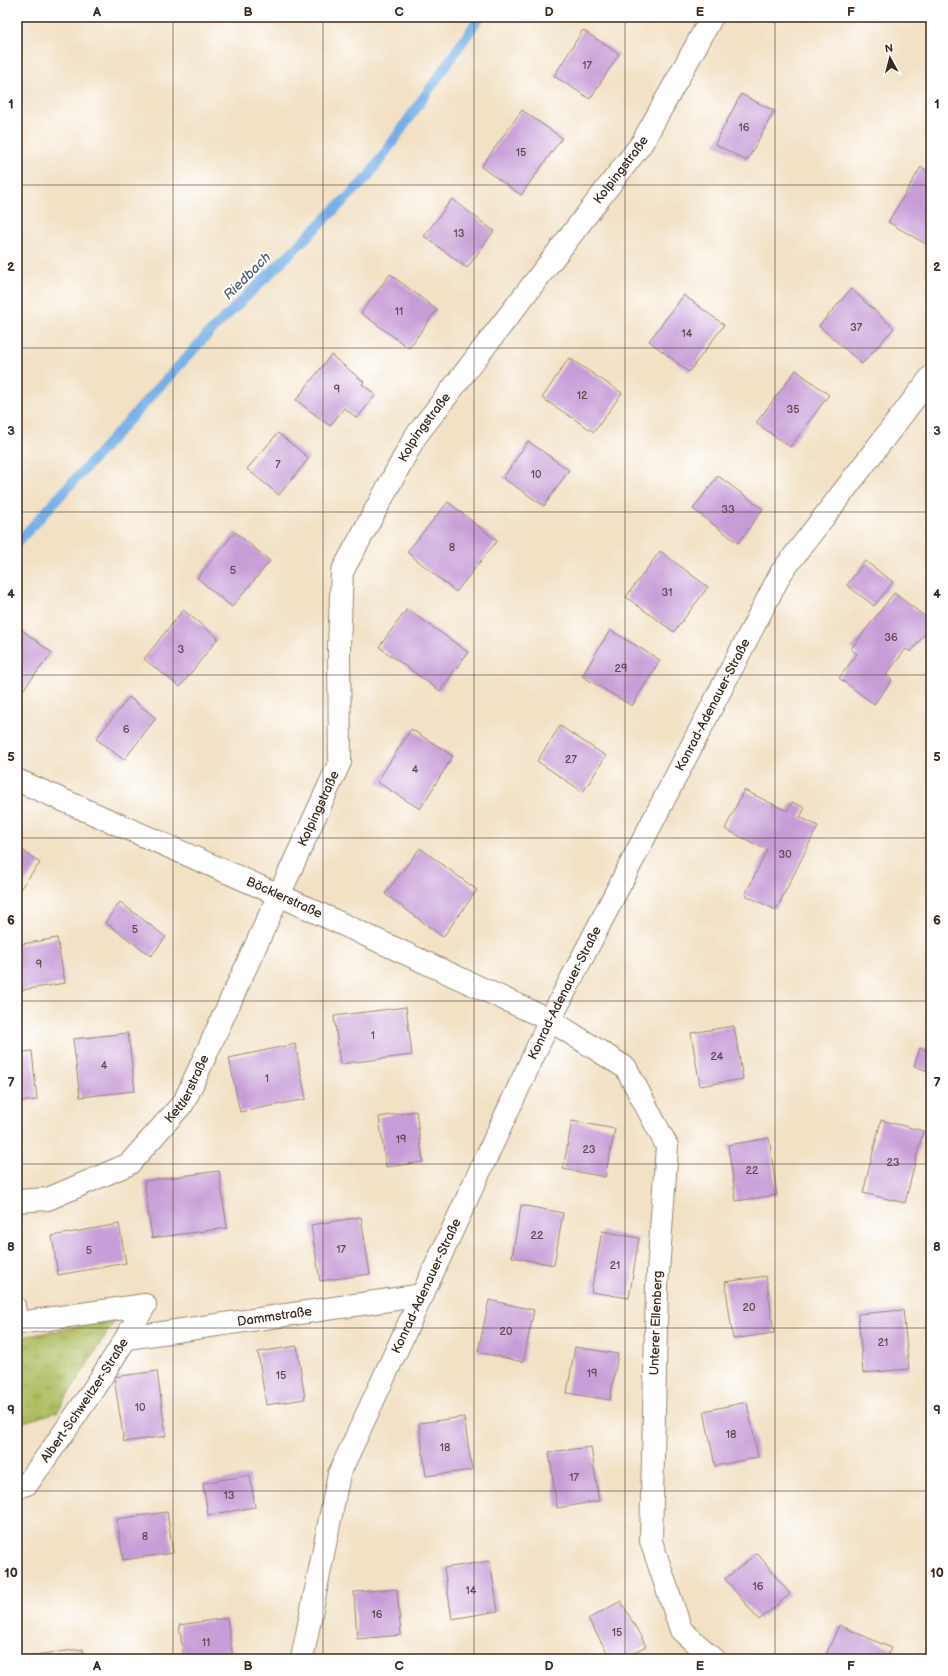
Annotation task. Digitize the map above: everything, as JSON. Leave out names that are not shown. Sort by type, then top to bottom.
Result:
[{"type":"street","name":"Kolpingstraße","points":[[279,895],[340,762],[339,646],[342,572],[415,437],[642,143],[712,17]]},
{"type":"street","name":"Konrad-Adenauer-Straße","points":[[302,1659],[339,1474],[550,1020],[781,573],[931,377]]},
{"type":"street","name":"Böcklerstraße","points":[[17,780],[279,895],[550,1020]]},
{"type":"street","name":"Kettlerstraße","points":[[17,1201],[48,1199],[129,1164],[184,1102],[279,895]]},
{"type":"street","name":"Unterer Ellenberg","points":[[550,1020],[626,1068],[667,1146],[656,1286],[651,1541],[682,1630],[713,1659]]},
{"type":"street","name":"Dammstraße","points":[[127,1338],[423,1295]]},
{"type":"street","name":"Albert-Schweitzer-Straße","points":[[17,1487],[28,1484],[73,1421],[127,1338],[145,1306],[18,1317]]},
{"type":"green space","points":[[115,1320],[57,1412],[17,1424],[17,1338]]},
{"type":"building","points":[[583,30],[619,54],[590,99],[554,76]]},
{"type":"building","points":[[741,94],[774,111],[747,161],[715,144]]},
{"type":"building","points":[[522,110],[562,138],[521,195],[481,167]]},
{"type":"building","points":[[921,167],[931,173],[931,247],[888,222]]},
{"type":"building","points":[[452,199],[494,231],[467,268],[424,236]]},
{"type":"building","points":[[390,274],[437,310],[409,348],[361,313]]},
{"type":"building","points":[[851,289],[894,328],[862,364],[819,326]]},
{"type":"building","points":[[684,295],[724,325],[689,372],[649,341]]},
{"type":"building","points":[[331,355],[364,382],[362,384],[376,395],[357,418],[344,408],[330,426],[296,400]]},
{"type":"building","points":[[569,358],[622,393],[594,432],[542,398]]},
{"type":"building","points":[[796,370],[829,395],[790,447],[756,423]]},
{"type":"building","points":[[278,433],[309,458],[279,495],[247,469]]},
{"type":"building","points":[[528,441],[569,470],[544,506],[503,478]]},
{"type":"building","points":[[718,476],[763,509],[738,543],[693,509]]},
{"type":"building","points":[[448,502],[497,541],[456,592],[407,552]]},
{"type":"building","points":[[235,532],[270,561],[232,607],[197,578]]},
{"type":"building","points":[[660,551],[708,587],[674,632],[626,597]]},
{"type":"building","points":[[865,561],[893,582],[874,606],[847,585]]},
{"type":"building","points":[[894,593],[931,621],[931,626],[911,652],[906,649],[886,675],[892,680],[874,704],[839,678],[857,654],[851,649]]},
{"type":"building","points":[[407,609],[468,652],[440,691],[379,647]]},
{"type":"building","points":[[183,610],[218,638],[180,687],[144,659]]},
{"type":"building","points":[[22,630],[52,653],[18,696],[17,636]]},
{"type":"building","points":[[610,630],[660,660],[632,706],[582,676]]},
{"type":"building","points":[[129,697],[156,718],[124,760],[96,739]]},
{"type":"building","points":[[560,726],[606,756],[583,792],[537,761]]},
{"type":"building","points":[[411,729],[453,756],[420,809],[377,782]]},
{"type":"building","points":[[744,790],[787,811],[792,802],[805,808],[800,817],[818,826],[776,910],[745,895],[767,850],[725,829]]},
{"type":"building","points":[[17,846],[40,863],[20,889],[17,887]]},
{"type":"building","points":[[420,848],[477,890],[443,937],[385,894]]},
{"type":"building","points":[[120,902],[166,937],[151,956],[105,922]]},
{"type":"building","points":[[57,938],[65,983],[17,991],[17,945]]},
{"type":"building","points":[[406,1007],[412,1055],[340,1064],[334,1016]]},
{"type":"building","points":[[734,1026],[743,1079],[700,1086],[691,1033]]},
{"type":"building","points":[[128,1033],[135,1091],[80,1097],[73,1039]]},
{"type":"building","points":[[931,1038],[931,1072],[914,1066],[920,1048],[927,1050]]},
{"type":"building","points":[[295,1044],[306,1099],[240,1112],[229,1058]]},
{"type":"building","points":[[32,1051],[37,1100],[17,1102],[17,1053]]},
{"type":"building","points":[[416,1111],[423,1162],[386,1167],[379,1117]]},
{"type":"building","points":[[881,1120],[923,1131],[905,1203],[863,1193]]},
{"type":"building","points":[[572,1121],[615,1129],[605,1177],[563,1169]]},
{"type":"building","points":[[769,1138],[777,1195],[736,1201],[728,1145]]},
{"type":"building","points":[[219,1171],[227,1228],[152,1238],[144,1181]]},
{"type":"building","points":[[521,1205],[563,1213],[554,1265],[512,1257]]},
{"type":"building","points":[[361,1217],[370,1274],[320,1281],[311,1225]]},
{"type":"building","points":[[119,1224],[126,1263],[58,1275],[52,1236]]},
{"type":"building","points":[[602,1231],[639,1238],[629,1298],[591,1292]]},
{"type":"building","points":[[766,1276],[774,1333],[733,1339],[725,1282]]},
{"type":"building","points":[[489,1300],[534,1310],[523,1362],[478,1352]]},
{"type":"building","points":[[903,1310],[909,1369],[863,1373],[858,1314]]},
{"type":"building","points":[[297,1346],[305,1399],[266,1405],[258,1352]]},
{"type":"building","points":[[575,1347],[618,1354],[610,1400],[567,1393]]},
{"type":"building","points":[[157,1371],[166,1436],[124,1442],[114,1377]]},
{"type":"building","points":[[747,1402],[758,1457],[715,1466],[704,1411]]},
{"type":"building","points":[[464,1417],[472,1470],[426,1476],[419,1423]]},
{"type":"building","points":[[591,1447],[599,1501],[557,1508],[549,1452]]},
{"type":"building","points":[[250,1475],[255,1507],[208,1515],[203,1483]]},
{"type":"building","points":[[167,1512],[173,1553],[123,1560],[117,1519]]},
{"type":"building","points":[[757,1553],[790,1594],[759,1620],[725,1579]]},
{"type":"building","points":[[490,1561],[498,1611],[452,1619],[444,1568]]},
{"type":"building","points":[[397,1589],[401,1635],[357,1639],[354,1592]]},
{"type":"building","points":[[621,1601],[646,1646],[622,1659],[611,1659],[588,1619]]},
{"type":"building","points":[[227,1618],[233,1659],[184,1659],[179,1625]]},
{"type":"building","points":[[839,1625],[891,1648],[886,1659],[829,1659],[825,1657]]},
{"type":"building","points":[[83,1649],[85,1659],[17,1659],[17,1657]]},
{"type":"waterway","name":"Riedbach","points":[[17,543],[206,336],[368,177],[480,17]]}]
